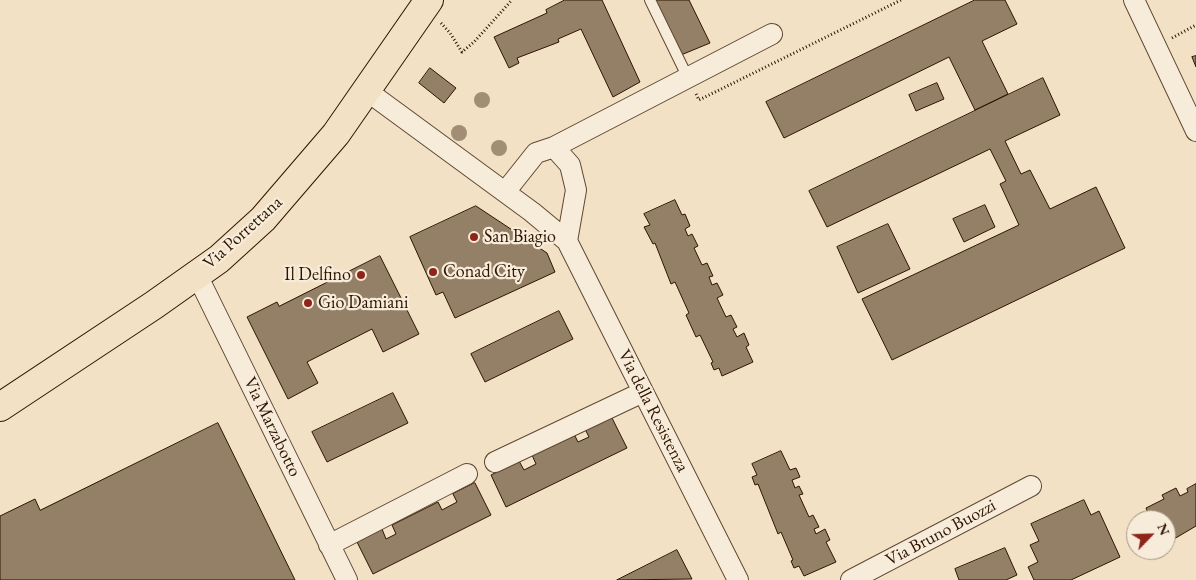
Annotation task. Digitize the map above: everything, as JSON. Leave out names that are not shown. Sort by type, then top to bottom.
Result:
[{"type":"main road","name":"Via Porrettana","points":[[0,408],[154,305],[197,274],[263,219],[304,174],[367,91],[433,10]]},
{"type":"street","points":[[1134,0],[1196,131]]},
{"type":"street","points":[[505,192],[536,153],[554,147],[772,34]]},
{"type":"street","name":"Via della Resistenza","points":[[367,91],[505,192],[568,241],[738,580]]},
{"type":"street","points":[[554,147],[570,165],[576,190],[568,241]]},
{"type":"street","name":"Via Marzabotto","points":[[197,274],[347,580]]},
{"type":"street","points":[[495,462],[644,392]]},
{"type":"street","points":[[329,544],[468,474]]},
{"type":"street","name":"Via Bruno Buozzi","points":[[851,580],[1031,486]]},
{"type":"lane","points":[[650,0],[688,78]]},
{"type":"path","points":[[433,10],[462,52],[474,42],[512,0]]},
{"type":"path","points":[[688,78],[699,100],[901,0]]},
{"type":"path","points":[[1169,39],[1196,25]]},
{"type":"building","points":[[565,0],[602,0],[640,82],[613,97],[581,29],[558,39],[559,42],[517,58],[519,63],[509,68],[494,37],[547,13],[546,10]]},
{"type":"building","points":[[654,0],[689,0],[710,43],[681,55]]},
{"type":"building","points":[[975,0],[1005,0],[1017,24],[982,41],[1008,94],[975,110],[949,57],[784,138],[766,102]]},
{"type":"building","points":[[1196,56],[1196,67],[1192,57]]},
{"type":"building","points":[[430,68],[456,88],[444,103],[419,83]]},
{"type":"building","points":[[1043,78],[1060,115],[1005,141],[1021,174],[1030,170],[1050,209],[1096,187],[1125,248],[892,360],[862,299],[1019,225],[1000,184],[1006,181],[990,149],[827,227],[809,191]]},
{"type":"building","points":[[937,83],[944,99],[916,111],[909,95]]},
{"type":"building","points":[[675,200],[682,215],[685,214],[690,226],[685,229],[688,236],[692,234],[698,246],[694,248],[702,265],[707,263],[713,276],[709,277],[712,285],[717,283],[723,295],[717,298],[726,317],[731,315],[737,327],[733,329],[737,337],[744,333],[749,345],[746,347],[753,362],[722,376],[719,368],[714,370],[711,363],[713,362],[700,335],[696,337],[686,315],[689,313],[675,282],[671,284],[655,243],[653,244],[644,227],[650,225],[644,214]]},
{"type":"building","points":[[985,205],[995,227],[964,242],[953,219]]},
{"type":"building","points":[[476,206],[547,253],[555,272],[455,318],[443,292],[436,295],[410,237]]},
{"type":"building","points":[[888,224],[910,269],[858,293],[837,247]]},
{"type":"building","points":[[380,256],[419,334],[383,352],[372,329],[307,362],[318,383],[288,399],[247,317],[277,302],[279,306]]},
{"type":"building","points":[[559,311],[573,339],[485,382],[471,354]]},
{"type":"building","points":[[393,393],[408,423],[327,462],[312,432]]},
{"type":"building","points":[[611,416],[627,448],[506,507],[491,475],[519,461],[524,470],[536,464],[532,455],[574,434],[578,442],[589,437],[585,429]]},
{"type":"building","points":[[218,423],[295,580],[0,580],[0,516],[35,499],[40,510]]},
{"type":"building","points":[[781,451],[790,470],[796,468],[800,477],[792,480],[795,488],[799,486],[803,494],[799,495],[809,517],[813,515],[819,527],[814,529],[816,534],[825,529],[830,540],[826,542],[836,562],[804,576],[799,566],[794,568],[791,561],[793,560],[781,532],[778,534],[758,484],[755,485],[752,477],[757,475],[752,464]]},
{"type":"building","points":[[475,483],[491,515],[373,574],[357,542],[382,529],[386,539],[396,534],[392,525],[438,502],[442,510],[457,502],[453,494]]},
{"type":"building","points":[[1196,484],[1196,526],[1176,538],[1176,510],[1147,510],[1146,508],[1164,499],[1162,495],[1176,488],[1180,496],[1188,492],[1187,489]]},
{"type":"building","points":[[1084,500],[1091,515],[1099,511],[1120,557],[1071,580],[1034,580],[1028,567],[1038,562],[1030,545],[1039,541],[1031,524]]},
{"type":"building","points":[[1005,548],[1017,575],[1006,580],[959,580],[955,569]]},
{"type":"building","points":[[677,550],[692,579],[617,580]]},
{"type":"place","name":"San Biagio","points":[[474,237]]},
{"type":"place","name":"Conad City","points":[[433,272]]},
{"type":"place","name":"Il Delfino","points":[[361,275]]},
{"type":"place","name":"Gio Damiani","points":[[308,303]]}]
